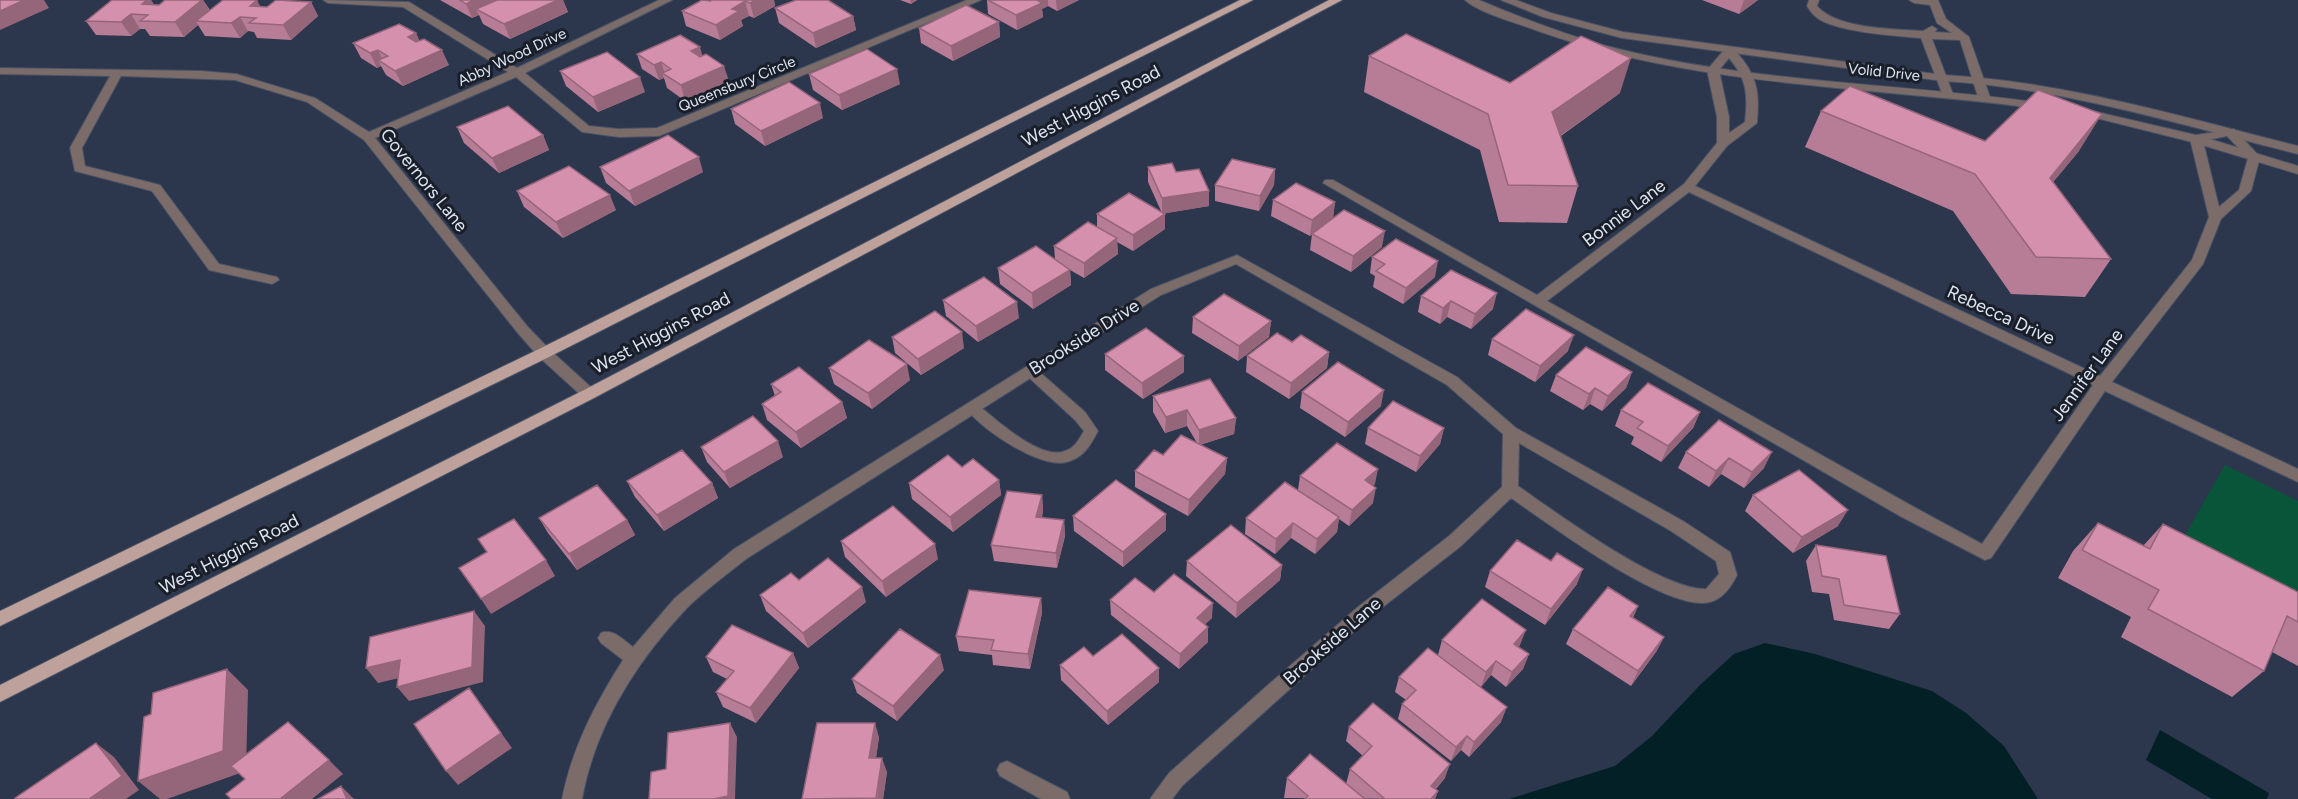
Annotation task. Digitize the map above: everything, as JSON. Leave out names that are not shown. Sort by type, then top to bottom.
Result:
[{"type":"main road","name":"West Higgins Road","points":[[0,620],[544,353],[1248,0]]},
{"type":"main road","name":"West Higgins Road","points":[[0,694],[589,394],[1337,0]]},
{"type":"street","points":[[328,0],[408,2]]},
{"type":"street","name":"Abby Wood Drive","points":[[368,137],[517,72],[667,0]]},
{"type":"street","name":"Queensbury Circle","points":[[408,2],[517,72],[586,129],[618,134],[659,132],[976,0]]},
{"type":"street","name":"Volid Drive","points":[[1470,0],[1554,33],[1619,52],[1713,70],[1984,97],[2101,115],[2298,170]]},
{"type":"street","name":"Volid Drive","points":[[1506,0],[1547,15],[1622,35],[1942,78],[1980,80],[2111,103],[2298,150]]},
{"type":"street","points":[[1814,0],[1812,6],[1821,16],[1841,24],[1925,35],[1964,37]]},
{"type":"street","points":[[1914,0],[1934,1],[1941,21],[1964,37],[1984,97]]},
{"type":"street","points":[[1925,35],[1941,21]]},
{"type":"street","points":[[1925,35],[1947,94]]},
{"type":"street","points":[[1723,143],[1723,117],[1713,70],[1729,51],[1748,73]]},
{"type":"street","name":"Governors Lane","points":[[0,71],[201,74],[245,80],[311,100],[368,137],[544,353],[589,394]]},
{"type":"street","name":"Bonnie Lane","points":[[1537,302],[1688,187],[1723,143],[1751,123],[1754,90],[1748,73]]},
{"type":"street","points":[[117,74],[76,148],[79,168],[156,188],[214,267],[272,280]]},
{"type":"street","points":[[2215,218],[2196,140],[2230,132],[2254,157]]},
{"type":"street","name":"Jennifer Lane","points":[[1537,302],[1906,511],[1985,553],[2102,384],[2198,261],[2215,218],[2245,191],[2254,157]]},
{"type":"street","points":[[1329,183],[1537,302]]},
{"type":"street","name":"Rebecca Drive","points":[[1688,187],[2298,476]]},
{"type":"street","name":"Brookside Drive","points":[[572,799],[574,784],[598,716],[634,658],[681,603],[740,554],[1156,292],[1237,259],[1452,381],[1511,432]]},
{"type":"street","points":[[1511,432],[1677,526],[1715,551],[1724,557],[1728,575],[1718,591],[1702,597],[1674,589],[1637,571],[1510,489],[1511,432]]},
{"type":"street","name":"Brookside Lane","points":[[1160,799],[1176,779],[1274,691],[1364,612],[1455,542],[1510,489]]},
{"type":"street","points":[[607,638],[634,658]]},
{"type":"street","points":[[1007,770],[1060,799]]},
{"type":"lane","points":[[973,408],[1031,453],[1052,459],[1068,456],[1085,446],[1091,431],[1080,416],[1030,371]]},
{"type":"green space","points":[[2225,465],[2298,501],[2298,615],[2176,551]]},
{"type":"water","points":[[1765,643],[1815,654],[1932,691],[1966,713],[2004,746],[2038,799],[1509,799],[1615,766],[1652,736],[1700,685],[1734,654]]},
{"type":"water","points":[[2160,730],[2269,793],[2267,799],[2212,799],[2146,760]]},
{"type":"building","points":[[0,0],[24,0],[0,11]]},
{"type":"building","points":[[112,0],[147,0],[142,4],[159,5],[165,0],[202,0],[175,22],[140,21],[148,15],[131,14],[121,22],[86,21]]},
{"type":"building","points":[[223,0],[257,0],[250,6],[267,7],[276,0],[311,2],[283,25],[249,23],[256,18],[240,17],[231,23],[196,21]]},
{"type":"building","points":[[460,0],[474,0],[466,4]]},
{"type":"building","points":[[497,0],[558,0],[504,24],[476,9]]},
{"type":"building","points":[[702,0],[756,0],[750,3],[745,1],[732,9],[739,11],[716,25],[682,11]]},
{"type":"building","points":[[796,0],[828,0],[853,16],[813,33],[775,8]]},
{"type":"building","points":[[988,0],[1037,0],[1042,3],[1016,15]]},
{"type":"building","points":[[966,5],[999,22],[951,46],[919,28]]},
{"type":"building","points":[[399,24],[416,33],[408,37],[416,42],[424,39],[442,50],[395,71],[378,60],[388,56],[378,50],[370,53],[353,43]]},
{"type":"building","points":[[1406,34],[1510,83],[1581,36],[1631,58],[1552,112],[1578,186],[1508,185],[1488,114],[1369,56]]},
{"type":"building","points":[[680,35],[700,47],[691,51],[700,57],[706,54],[724,66],[681,85],[662,73],[671,69],[661,62],[654,65],[637,54]]},
{"type":"building","points":[[867,49],[897,69],[839,95],[809,74]]},
{"type":"building","points":[[607,52],[640,77],[593,97],[560,71]]},
{"type":"building","points":[[789,82],[820,103],[761,131],[731,109]]},
{"type":"building","points":[[1850,86],[1985,141],[2038,90],[2102,114],[2050,178],[2111,259],[2036,257],[1975,174],[1821,111]]},
{"type":"building","points":[[508,106],[543,135],[492,158],[457,127]]},
{"type":"building","points":[[668,135],[699,157],[629,191],[600,167]]},
{"type":"building","points":[[1232,159],[1275,169],[1260,196],[1215,185]]},
{"type":"building","points":[[1172,163],[1176,172],[1199,169],[1209,191],[1162,198],[1148,167]]},
{"type":"building","points":[[569,166],[610,195],[556,222],[517,191]]},
{"type":"building","points":[[1296,183],[1335,202],[1312,220],[1273,200]]},
{"type":"building","points":[[1129,193],[1165,214],[1133,235],[1097,214]]},
{"type":"building","points":[[1344,210],[1385,231],[1353,256],[1312,234]]},
{"type":"building","points":[[1088,222],[1117,238],[1084,263],[1054,246]]},
{"type":"building","points":[[1396,239],[1438,261],[1406,288],[1376,271],[1385,264],[1372,257]]},
{"type":"building","points":[[1036,246],[1070,270],[1032,293],[998,268]]},
{"type":"building","points":[[1451,270],[1497,293],[1475,314],[1451,301],[1443,308],[1421,296]]},
{"type":"building","points":[[984,277],[1017,302],[976,326],[943,300]]},
{"type":"building","points":[[1224,294],[1271,321],[1239,346],[1193,317]]},
{"type":"building","points":[[1526,309],[1574,335],[1540,366],[1492,339]]},
{"type":"building","points":[[935,311],[962,332],[918,359],[892,337]]},
{"type":"building","points":[[1146,328],[1184,356],[1142,383],[1105,354]]},
{"type":"building","points":[[1277,333],[1292,342],[1301,335],[1329,352],[1291,383],[1247,356]]},
{"type":"building","points":[[869,340],[907,364],[868,393],[829,368]]},
{"type":"building","points":[[1586,347],[1632,372],[1608,396],[1595,388],[1589,394],[1556,375]]},
{"type":"building","points":[[1338,362],[1384,390],[1348,422],[1302,392]]},
{"type":"building","points":[[799,367],[842,402],[796,432],[762,404],[781,392],[771,384]]},
{"type":"building","points":[[1210,379],[1236,418],[1199,430],[1187,410],[1166,417],[1153,396]]},
{"type":"building","points":[[1648,383],[1700,412],[1668,446],[1637,428],[1643,422],[1621,410]]},
{"type":"building","points":[[1393,401],[1444,428],[1420,456],[1368,428]]},
{"type":"building","points":[[753,416],[778,441],[724,472],[701,447]]},
{"type":"building","points":[[1719,420],[1772,452],[1752,472],[1729,458],[1716,471],[1686,452]]},
{"type":"building","points":[[1181,435],[1227,458],[1189,500],[1135,471],[1154,450],[1163,455]]},
{"type":"building","points":[[1337,443],[1378,469],[1365,480],[1376,488],[1352,510],[1300,476]]},
{"type":"building","points":[[682,450],[712,483],[657,515],[627,481]]},
{"type":"building","points":[[948,455],[962,467],[973,459],[999,480],[950,517],[909,483]]},
{"type":"building","points":[[1799,470],[1848,510],[1802,537],[1753,495]]},
{"type":"building","points":[[1116,480],[1166,514],[1123,552],[1073,516]]},
{"type":"building","points":[[1285,482],[1339,517],[1317,539],[1293,523],[1276,539],[1246,518]]},
{"type":"building","points":[[597,485],[627,520],[569,554],[539,518]]},
{"type":"building","points":[[1007,491],[1042,495],[1036,517],[1064,520],[1056,553],[991,545]]},
{"type":"building","points":[[893,506],[935,544],[882,581],[841,541]]},
{"type":"building","points":[[514,519],[546,560],[481,599],[459,568],[487,552],[478,539]]},
{"type":"building","points":[[2098,523],[2150,549],[2163,524],[2298,592],[2298,622],[2287,616],[2264,671],[2148,609],[2159,590],[2082,550]]},
{"type":"building","points":[[1231,525],[1282,565],[1237,603],[1187,561]]},
{"type":"building","points":[[1517,540],[1551,561],[1557,553],[1583,569],[1551,609],[1490,571]]},
{"type":"building","points":[[1816,545],[1886,556],[1900,614],[1844,605],[1839,579],[1822,576]]},
{"type":"building","points":[[828,558],[862,587],[803,633],[760,595],[791,573],[799,580]]},
{"type":"building","points":[[1174,574],[1213,603],[1197,618],[1208,627],[1180,654],[1110,600],[1135,578],[1154,592]]},
{"type":"building","points":[[1608,587],[1638,606],[1630,616],[1664,637],[1638,671],[1573,629]]},
{"type":"building","points":[[969,590],[1041,598],[1028,654],[991,650],[994,640],[956,636]]},
{"type":"building","points":[[1482,599],[1526,630],[1514,644],[1529,654],[1512,672],[1496,661],[1486,672],[1442,640]]},
{"type":"building","points":[[474,611],[472,667],[397,687],[400,660],[366,668],[370,637]]},
{"type":"building","points":[[732,625],[793,653],[750,708],[716,692],[734,671],[706,657]]},
{"type":"building","points":[[900,629],[940,655],[893,706],[852,679]]},
{"type":"building","points":[[1122,634],[1159,668],[1107,711],[1060,665],[1084,647],[1093,656]]},
{"type":"building","points":[[1428,648],[1507,707],[1474,742],[1467,736],[1456,747],[1402,704],[1416,690],[1399,677]]},
{"type":"building","points":[[227,669],[223,751],[138,781],[144,717],[151,714],[153,693]]},
{"type":"building","points":[[469,688],[501,733],[446,771],[414,724]]},
{"type":"building","points":[[1373,703],[1450,764],[1431,786],[1438,791],[1431,799],[1385,799],[1350,769],[1372,746],[1349,727]]},
{"type":"building","points":[[288,722],[329,760],[280,799],[231,799],[226,794],[245,779],[231,766]]},
{"type":"building","points":[[730,723],[728,796],[714,799],[649,799],[651,772],[666,769],[668,733]]},
{"type":"building","points":[[817,723],[875,723],[869,758],[882,758],[876,798],[802,799]]},
{"type":"building","points":[[96,743],[122,776],[89,799],[15,798]]},
{"type":"building","points":[[1310,754],[1365,799],[1305,799],[1308,796],[1287,778]]},
{"type":"building","points":[[341,786],[347,799],[318,799]]}]
